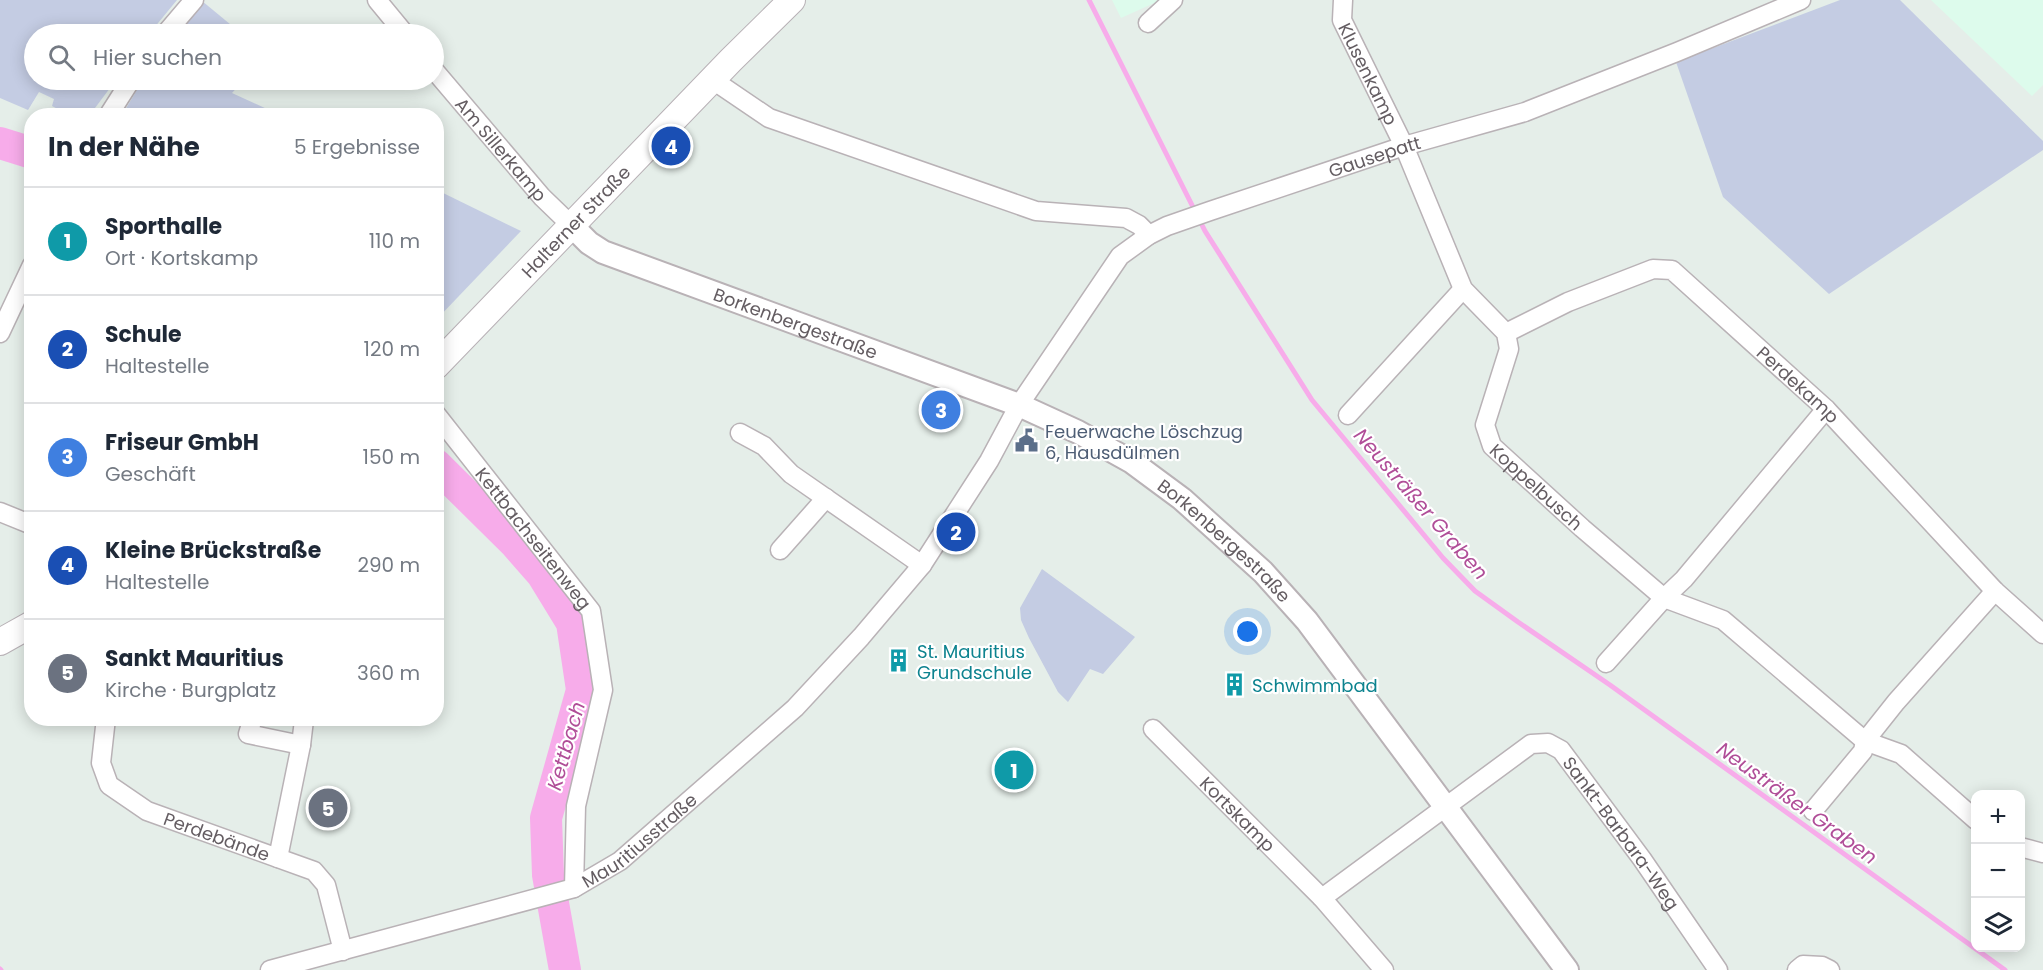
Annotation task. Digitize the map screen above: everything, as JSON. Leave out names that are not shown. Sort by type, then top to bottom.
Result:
[{"type":"main road","name":"Halterner Straße","points":[[444,358],[792,0]]},
{"type":"main road","points":[[0,642],[24,628]]},
{"type":"street","points":[[174,24],[194,0]]},
{"type":"street","points":[[376,0],[396,24]]},
{"type":"street","points":[[1148,23],[1173,0]]},
{"type":"street","name":"Klusenkamp","points":[[1343,0],[1342,20],[1404,146]]},
{"type":"street","name":"Gausepatt","points":[[1019,405],[1120,256],[1149,235],[1207,212],[1404,146],[1525,112],[1801,0]]},
{"type":"street","points":[[712,80],[769,118],[1036,211],[1126,218],[1139,225],[1149,235]]},
{"type":"street","name":"Am Sillerkamp","points":[[444,82],[542,197],[572,226]]},
{"type":"street","points":[[113,108],[125,90]]},
{"type":"street","points":[[1404,146],[1463,290],[1506,333]]},
{"type":"street","name":"Borkenbergestraße","points":[[572,226],[603,252],[1019,405],[1077,432],[1132,462],[1182,499],[1263,572],[1307,621],[1566,970]]},
{"type":"street","name":"Perdekamp","points":[[1506,333],[1568,302],[1653,269],[1672,270],[1826,409],[1995,591],[2043,634]]},
{"type":"street","points":[[0,333],[24,282]]},
{"type":"street","points":[[1348,415],[1463,290]]},
{"type":"street","name":"Koppelbusch","points":[[1506,333],[1509,349],[1485,425],[1492,446],[1582,528],[1664,598],[1723,620],[1865,741],[1901,754],[1971,816]]},
{"type":"street","name":"Mauritiusstraße","points":[[270,970],[568,889],[620,861],[795,708],[861,637],[922,565],[989,461],[1019,405]]},
{"type":"street","points":[[1606,663],[1684,579],[1826,409]]},
{"type":"street","name":"Kettbachseitenweg","points":[[444,424],[503,496],[591,611],[603,690],[576,806],[568,889]]},
{"type":"street","points":[[740,433],[764,446],[791,474],[922,565]]},
{"type":"street","points":[[780,550],[826,498]]},
{"type":"street","points":[[0,512],[24,522]]},
{"type":"street","points":[[1813,811],[1863,751],[1865,741],[1896,702],[1995,591]]},
{"type":"street","name":"Perdebände","points":[[105,726],[101,763],[109,785],[147,811],[314,871],[326,885],[343,951]]},
{"type":"street","points":[[250,726],[248,734],[301,745]]},
{"type":"street","points":[[278,858],[303,726]]},
{"type":"street","name":"Kortskamp","points":[[1153,729],[1322,898],[1384,970]]},
{"type":"street","name":"Sankt-Barbara-Weg","points":[[1445,807],[1531,744],[1548,743],[1561,750],[1646,865],[1718,970]]},
{"type":"street","points":[[1322,898],[1445,807]]},
{"type":"street","points":[[2025,848],[2043,853]]},
{"type":"street","points":[[1797,970],[1803,965],[1822,966],[1830,970]]},
{"type":"shaded area","points":[[0,0],[177,0],[157,24],[24,24],[24,90],[108,90],[95,108],[56,108],[52,106],[54,99],[39,92],[29,108],[24,108],[0,98]]},
{"type":"shaded area","points":[[1112,0],[1161,0],[1121,18]]},
{"type":"shaded area","points":[[1840,0],[1900,0],[2043,141],[2043,150],[1829,294],[1723,197],[1676,62]]},
{"type":"shaded area","points":[[1931,0],[2043,0],[2043,85],[2032,96]]},
{"type":"shaded area","points":[[202,1],[230,24],[182,24]]},
{"type":"shaded area","points":[[137,90],[235,90],[232,93],[265,108],[126,108]]},
{"type":"shaded area","points":[[444,193],[521,231],[444,312]]},
{"type":"shaded area","points":[[1042,569],[1135,637],[1103,674],[1090,669],[1068,702],[1058,692],[1021,620],[1020,608]]},
{"type":"waterway","name":"Neusträßer Graben","points":[[1089,0],[1205,231],[1312,400],[1443,558],[1475,591],[1610,685],[2005,970]]},
{"type":"waterway","name":"Kettbach","points":[[0,143],[24,150]]},
{"type":"waterway","name":"Kettbach","points":[[444,473],[514,542],[542,574],[572,623],[582,690],[546,818],[548,875],[565,970]]},
{"type":"place","name":"Kleine Brückstraße","points":[[671,146]]},
{"type":"place","name":"Friseur GmbH","points":[[941,410]]},
{"type":"place","name":"Feuerwache Löschzug 6, Hausdülmen","points":[[1027,441]]},
{"type":"place","name":"Schule","points":[[956,532]]},
{"type":"place","name":"St. Mauritius Grundschule","points":[[899,661]]},
{"type":"place","name":"Schwimmbad","points":[[1234,685]]},
{"type":"place","name":"Sporthalle","points":[[1014,770]]},
{"type":"place","name":"Sankt Mauritius","points":[[328,808]]}]
